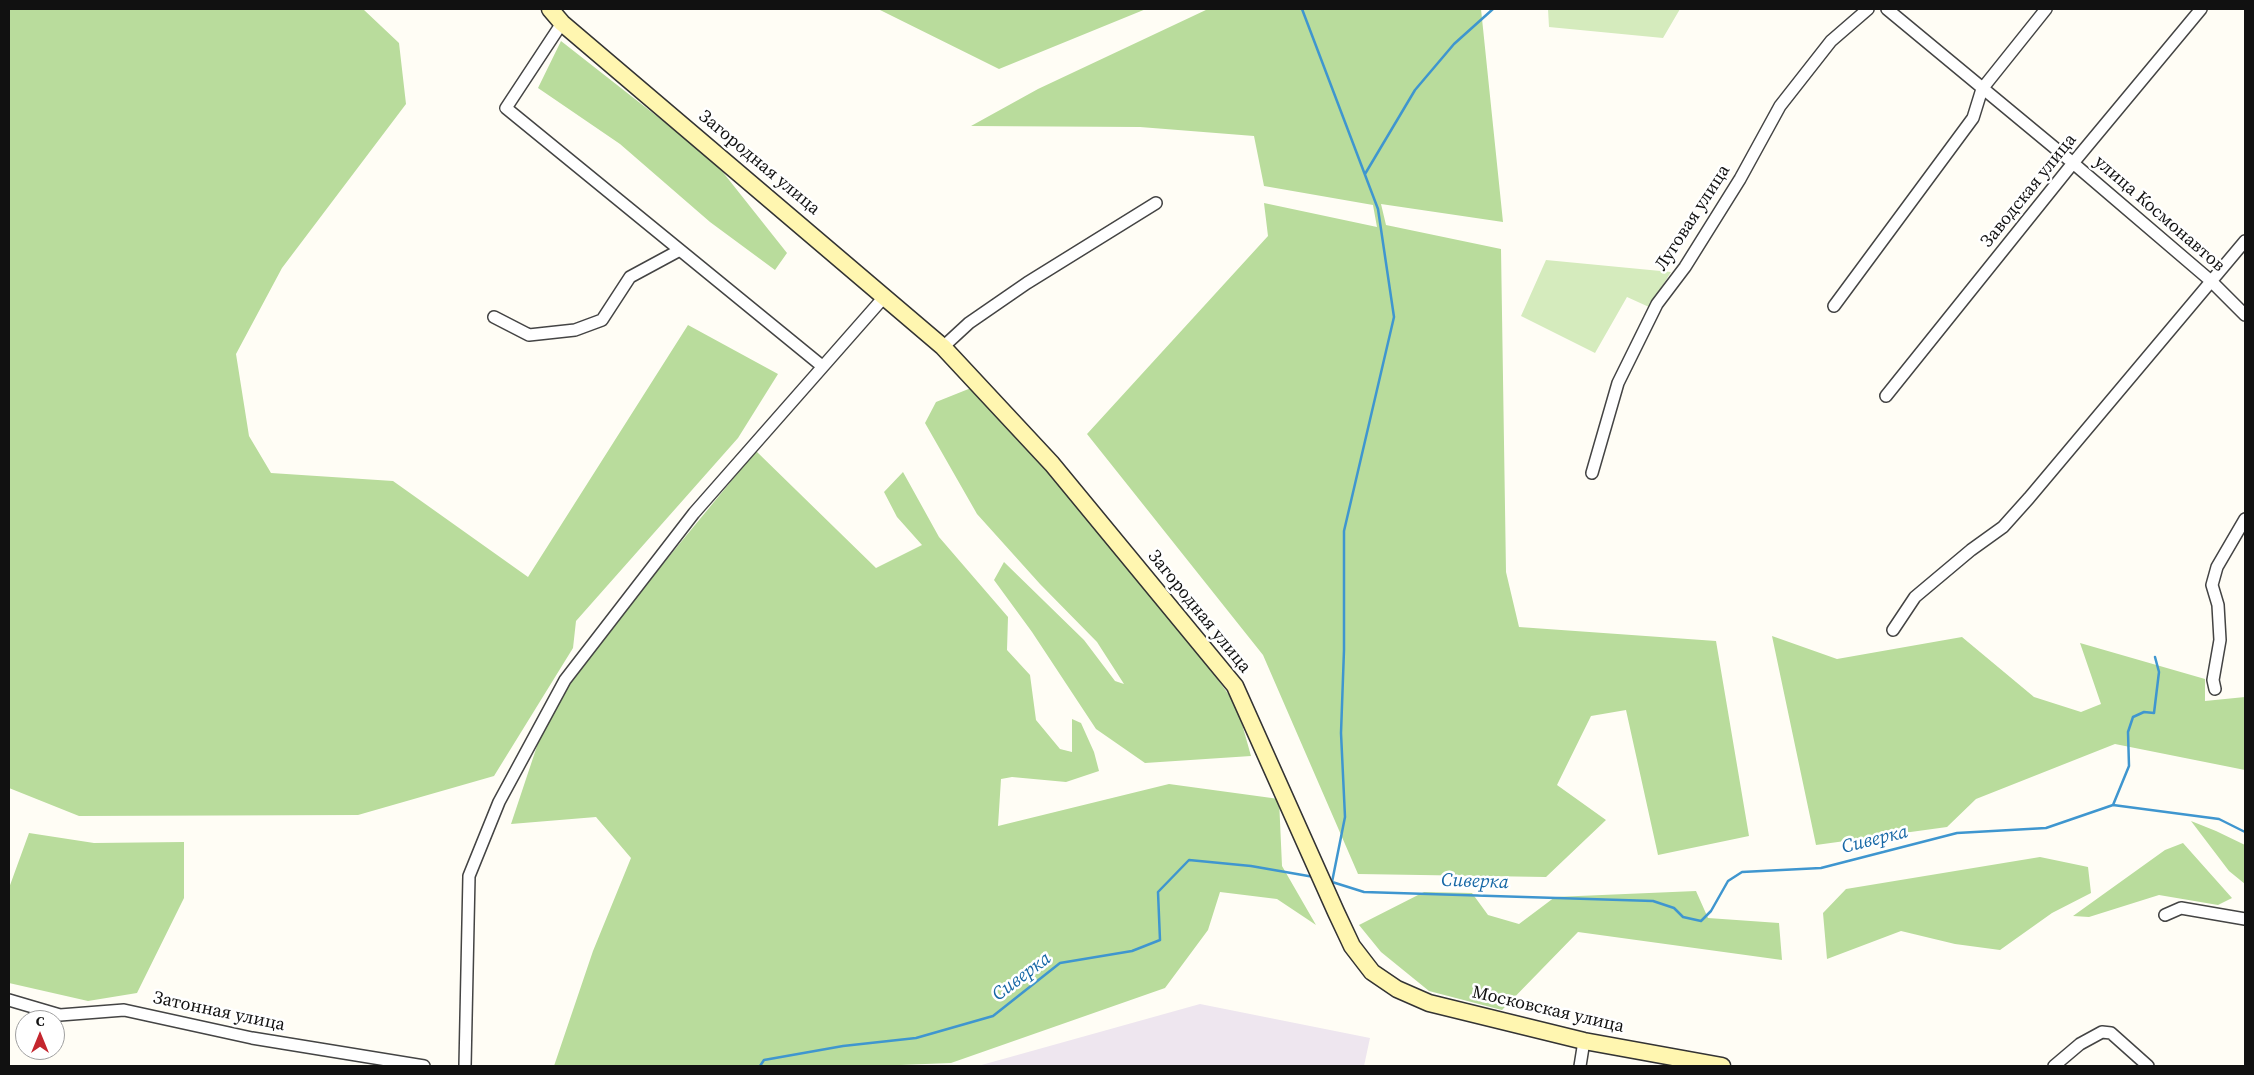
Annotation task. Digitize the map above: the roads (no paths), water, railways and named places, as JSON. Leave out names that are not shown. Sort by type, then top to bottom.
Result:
[{"type":"main road","name":"Загородная улица","points":[[550,9],[562,22],[943,347],[1052,464],[1235,686],[1352,946],[1372,972]]},
{"type":"main road","name":"Московская улица","points":[[1372,972],[1397,989],[1430,1003],[1584,1041],[1722,1066]]},
{"type":"street","name":"Луговая улица","points":[[1592,473],[1618,383],[1657,304],[1685,267],[1740,179],[1780,106],[1832,41],[1868,9]]},
{"type":"street","name":"улица Космонавтов","points":[[1887,9],[2073,163],[2211,281],[2245,315]]},
{"type":"street","points":[[1834,306],[1973,118],[1982,89],[2046,9]]},
{"type":"street","name":"Заводская улица","points":[[1886,396],[2073,163],[2201,9]]},
{"type":"street","points":[[562,22],[506,108],[822,366]]},
{"type":"street","points":[[943,347],[969,323],[1027,283],[1156,203]]},
{"type":"street","points":[[1892,630],[1915,597],[1970,550],[2003,527],[2245,241]]},
{"type":"street","points":[[494,317],[529,335],[575,330],[602,320],[630,277],[680,250]]},
{"type":"street","points":[[465,1066],[469,876],[500,802],[565,680],[694,513],[885,296]]},
{"type":"street","points":[[2215,689],[2213,680],[2220,640],[2218,605],[2212,585],[2216,567],[2245,518]]},
{"type":"street","points":[[2165,915],[2181,908],[2245,919]]},
{"type":"street","name":"Затонная улица","points":[[9,1000],[60,1015],[124,1010],[252,1038],[424,1066]]},
{"type":"street","points":[[2054,1066],[2080,1044],[2102,1032],[2111,1034],[2148,1066]]},
{"type":"street","points":[[1580,1066],[1584,1041]]},
{"type":"waterway","points":[[1302,9],[1378,209],[1394,317],[1344,531],[1344,650],[1341,733],[1345,817],[1332,882]]},
{"type":"waterway","points":[[1365,174],[1415,90],[1454,44],[1493,9]]},
{"type":"waterway","points":[[2113,805],[2129,766],[2128,732],[2133,717],[2144,712],[2154,713],[2159,672],[2155,657]]},
{"type":"waterway","name":"Сиверка","points":[[1329,881],[1364,892],[1653,901],[1674,908],[1683,917],[1701,921],[1711,911],[1728,881],[1742,872],[1821,868],[1957,833],[2046,828],[2113,805],[2219,819],[2245,832]]},
{"type":"waterway","name":"Сиверка","points":[[760,1066],[764,1060],[843,1046],[916,1038],[993,1016],[1060,963],[1132,951],[1160,940],[1158,892],[1189,860],[1251,866],[1314,877]]}]
